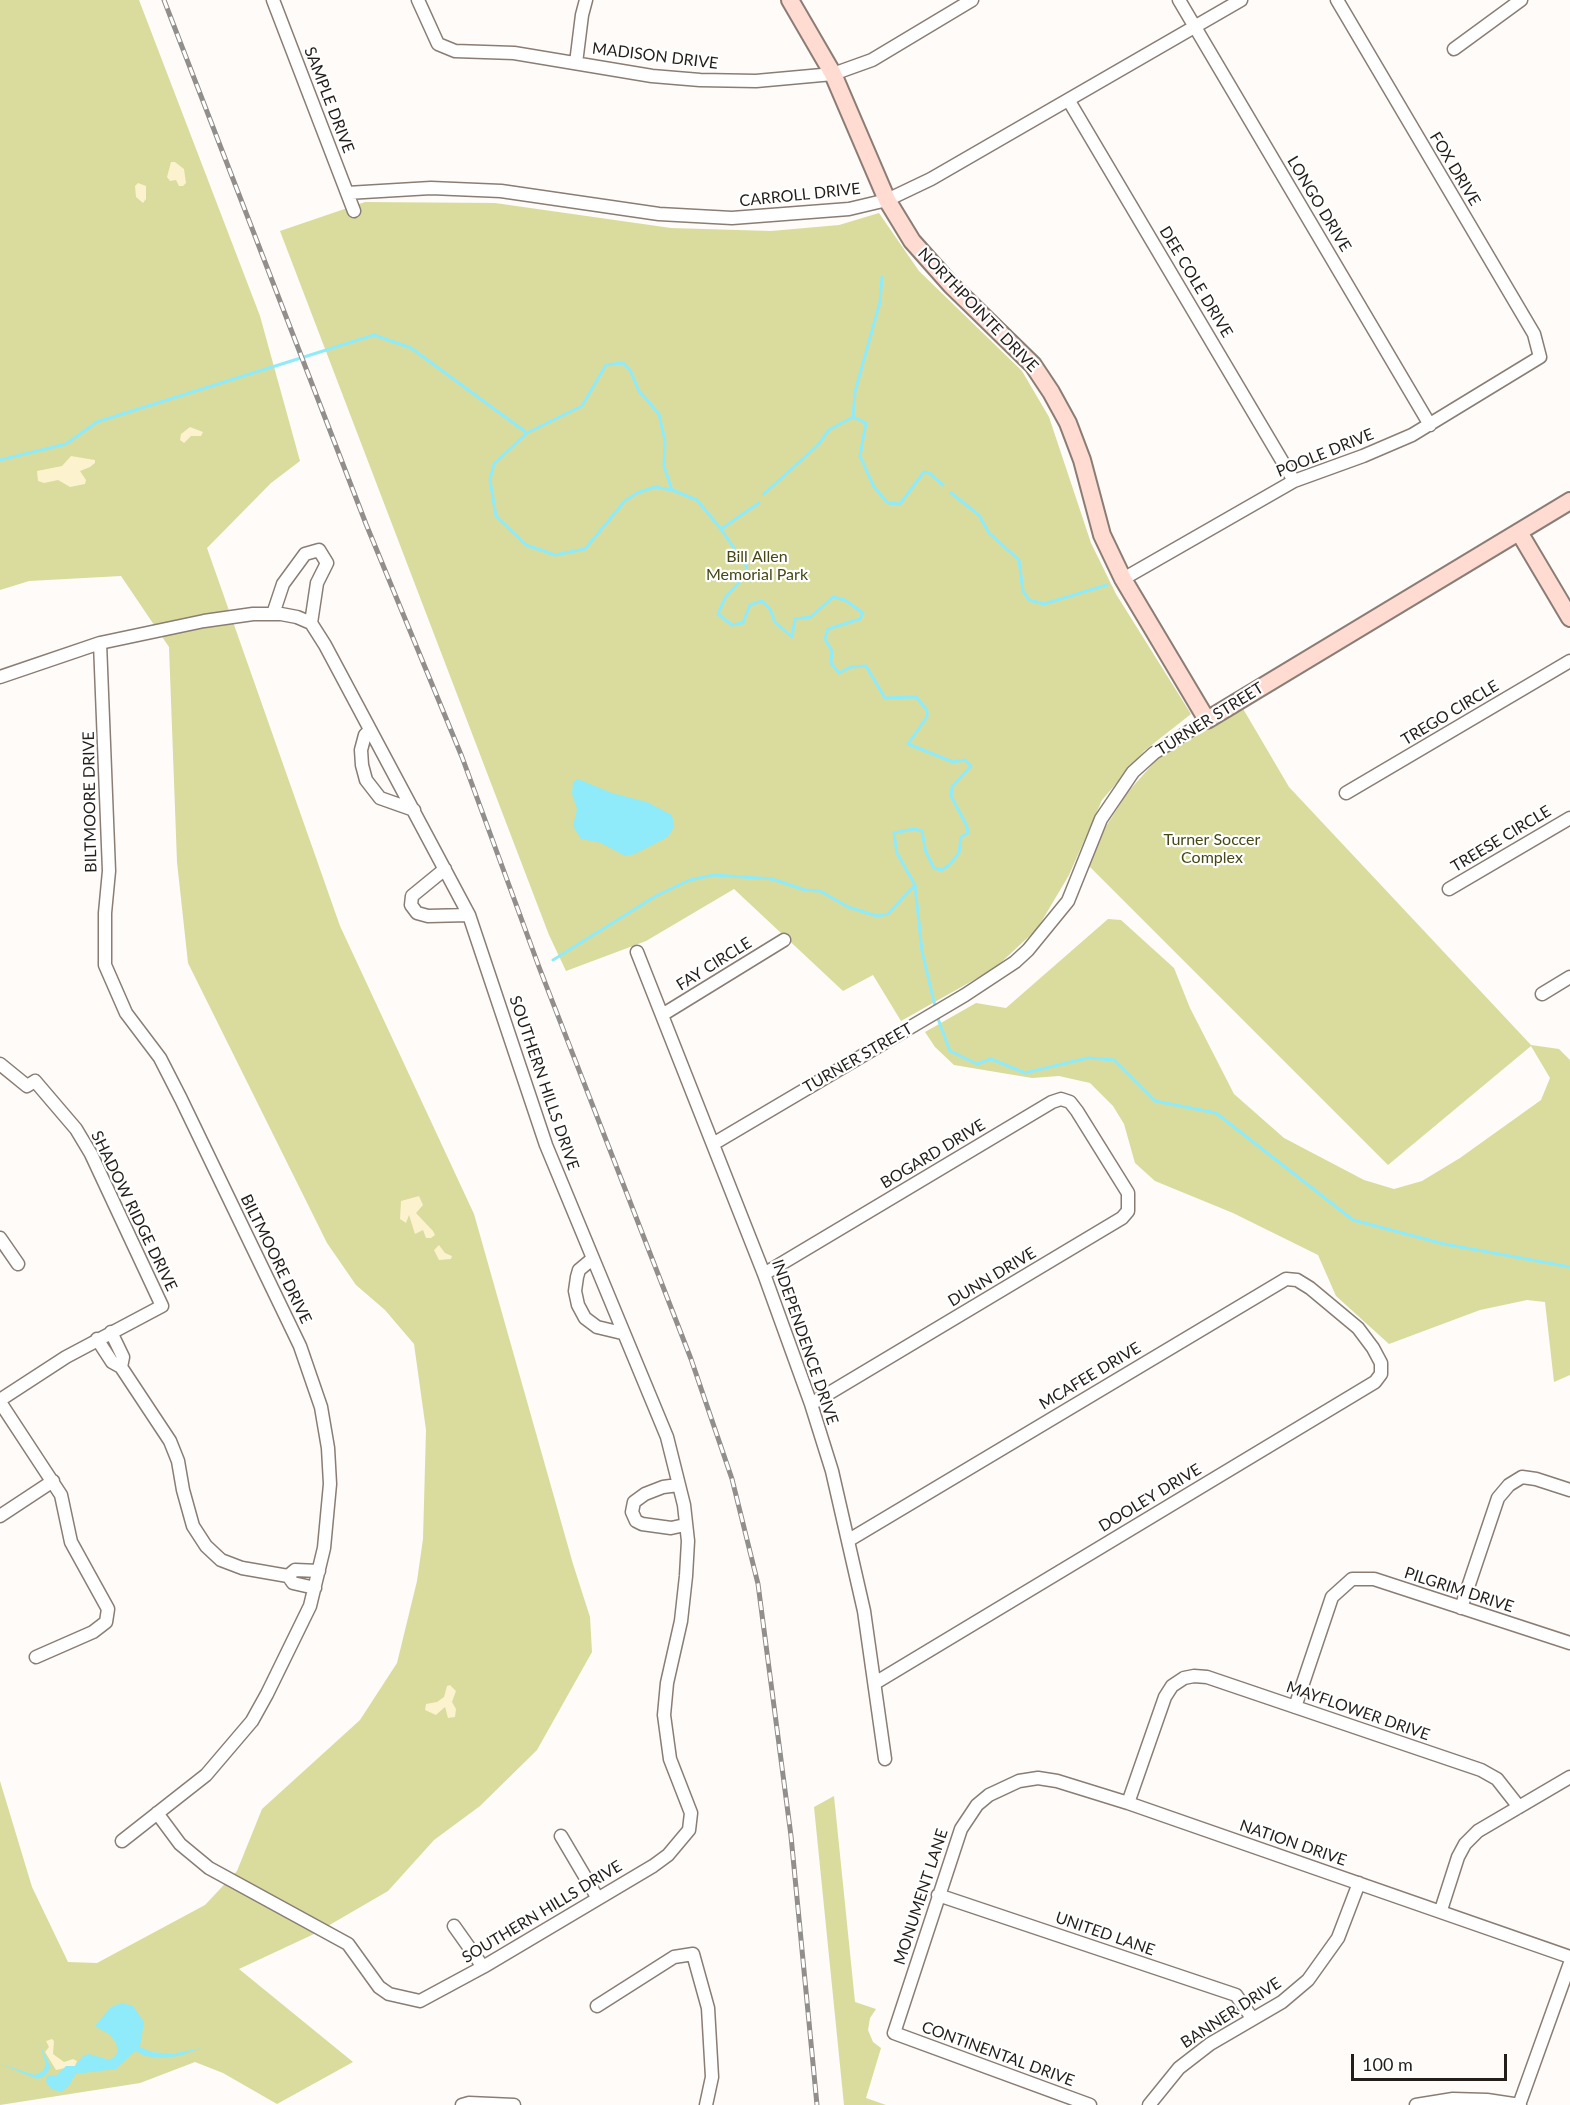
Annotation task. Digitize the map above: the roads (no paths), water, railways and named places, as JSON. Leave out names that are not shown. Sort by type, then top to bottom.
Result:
[{"type":"street","name":"SAMPLE DRIVE","points":[[273,0],[354,211]]},
{"type":"street","name":"MADISON DRIVE","points":[[418,0],[438,44],[455,51],[514,53],[700,81],[756,81],[833,74],[872,60],[972,0]]},
{"type":"street","points":[[576,63],[586,0]]},
{"type":"street","name":"NORTHPOINTE DRIVE","points":[[790,0],[833,74],[887,200],[912,241],[931,264],[1033,365],[1051,392],[1078,451],[1102,535],[1123,579],[1207,720]]},
{"type":"street","name":"LONGO DRIVE","points":[[1179,0],[1430,425]]},
{"type":"street","name":"CARROLL DRIVE","points":[[347,193],[431,188],[501,191],[659,214],[732,218],[849,209],[887,200],[958,165],[1241,0]]},
{"type":"street","name":"FOX DRIVE","points":[[1337,0],[1534,334],[1540,357]]},
{"type":"street","points":[[1454,49],[1504,5],[1521,0]]},
{"type":"street","name":"DEE COLE DRIVE","points":[[1069,101],[1294,481]]},
{"type":"street","name":"POOLE DRIVE","points":[[1123,579],[1294,481],[1363,456],[1430,425],[1540,357]]},
{"type":"street","name":"TURNER STREET","points":[[712,1144],[965,995],[1015,962],[1055,919],[1078,880],[1101,819],[1133,772],[1154,753],[1570,501]]},
{"type":"street","points":[[1519,532],[1570,618]]},
{"type":"street","points":[[0,677],[100,643],[204,621],[253,614],[273,614],[297,617],[311,623],[317,583],[327,565],[324,555],[318,550],[305,554],[283,584],[273,614]]},
{"type":"street","name":"SOUTHERN HILLS DRIVE","points":[[156,1813],[180,1844],[209,1868],[348,1944],[379,1987],[389,1994],[420,2001],[668,1855],[689,1830],[691,1813],[670,1759],[664,1715],[667,1683],[681,1621],[688,1541],[667,1437],[591,1260],[546,1145],[469,915],[325,645],[311,623]]},
{"type":"street","name":"BILTMOORE DRIVE","points":[[100,643],[109,849],[105,965],[126,1013],[160,1058],[181,1099],[300,1346],[321,1407],[328,1460],[327,1519],[315,1588],[299,1634],[252,1721],[206,1775],[122,1841]]},
{"type":"street","name":"TREGO CIRCLE","points":[[1346,793],[1570,661]]},
{"type":"street","points":[[370,730],[365,735],[361,750],[366,780],[380,798],[414,810]]},
{"type":"street","name":"TREESE CIRCLE","points":[[1449,889],[1570,818]]},
{"type":"street","points":[[445,869],[412,896],[411,905],[417,912],[428,916],[469,915]]},
{"type":"street","name":"FAY CIRCLE","points":[[662,1015],[784,940]]},
{"type":"street","name":"INDEPENDENCE DRIVE","points":[[637,952],[764,1274],[811,1404],[849,1540],[875,1683],[885,1760]]},
{"type":"street","points":[[1542,994],[1570,977]]},
{"type":"street","name":"SHADOW RIDGE DRIVE","points":[[0,1064],[27,1086],[34,1081],[76,1129],[91,1154],[162,1306],[111,1332]]},
{"type":"street","name":"BOGARD DRIVE","points":[[764,1274],[1052,1102],[1061,1099],[1070,1102],[1101,1150]]},
{"type":"street","name":"DUNN DRIVE","points":[[811,1404],[1122,1218],[1128,1211],[1128,1193],[1101,1150]]},
{"type":"street","points":[[0,1238],[18,1264]]},
{"type":"street","points":[[591,1260],[579,1270],[575,1291],[578,1305],[585,1318],[597,1327],[622,1333]]},
{"type":"street","name":"MCAFEE DRIVE","points":[[849,1540],[1286,1279],[1298,1280],[1346,1318]]},
{"type":"street","name":"DOOLEY DRIVE","points":[[875,1683],[1375,1382],[1381,1374],[1381,1363],[1374,1348],[1346,1318]]},
{"type":"street","points":[[36,1657],[93,1632],[103,1625],[109,1616],[105,1602],[71,1542],[65,1507],[53,1482],[0,1401],[111,1332],[123,1357],[121,1367]]},
{"type":"street","points":[[97,1339],[112,1362],[121,1367],[170,1441],[178,1461],[193,1526],[206,1546],[221,1560],[231,1564],[288,1576],[292,1583],[315,1588]]},
{"type":"street","points":[[1461,1608],[1498,1498],[1509,1485],[1522,1478],[1536,1479],[1570,1490]]},
{"type":"street","points":[[0,1516],[53,1482]]},
{"type":"street","points":[[678,1485],[663,1487],[645,1494],[635,1501],[632,1512],[636,1521],[642,1524],[671,1528],[685,1525]]},
{"type":"street","points":[[288,1576],[295,1570],[319,1570]]},
{"type":"street","name":"PILGRIM DRIVE","points":[[1296,1707],[1332,1597],[1339,1588],[1352,1579],[1374,1579],[1570,1643]]},
{"type":"street","name":"MAYFLOWER DRIVE","points":[[1128,1803],[1165,1697],[1172,1686],[1184,1678],[1207,1677],[1481,1770],[1497,1779],[1520,1807]]},
{"type":"street","points":[[1441,1910],[1458,1857],[1465,1844],[1478,1831],[1570,1777]]},
{"type":"street","name":"NATION DRIVE","points":[[1002,1786],[1038,1778],[1057,1781],[1441,1910],[1570,1957]]},
{"type":"street","name":"MONUMENT LANE","points":[[894,2033],[961,1828],[977,1805],[1002,1786]]},
{"type":"street","points":[[561,1836],[597,1897]]},
{"type":"street","name":"BANNER DRIVE","points":[[1149,2105],[1179,2068],[1210,2044],[1282,2002],[1308,1980],[1338,1938],[1359,1883]]},
{"type":"street","name":"UNITED LANE","points":[[938,1895],[1236,1995],[1252,2018]]},
{"type":"street","points":[[454,1926],[483,1966]]},
{"type":"street","points":[[597,2006],[674,1957],[693,1954],[708,2008],[712,2077],[706,2105]]},
{"type":"street","points":[[1416,2105],[1453,2099],[1487,2100],[1520,2105],[1570,1963]]},
{"type":"street","name":"CONTINENTAL DRIVE","points":[[894,2033],[1090,2105]]},
{"type":"street","points":[[462,2105],[469,2103],[514,2105]]},
{"type":"water","points":[[578,779],[612,793],[647,802],[672,815],[674,827],[668,837],[635,854],[625,856],[601,843],[581,839],[573,826],[577,809],[572,794],[573,782]]},
{"type":"water","points":[[122,2003],[133,2006],[144,2022],[140,2047],[152,2052],[172,2054],[201,2048],[180,2056],[161,2058],[145,2056],[135,2051],[116,2069],[76,2074],[68,2087],[61,2092],[51,2089],[46,2082],[47,2076],[57,2075],[66,2066],[75,2066],[83,2056],[89,2054],[110,2060],[114,2057],[118,2052],[116,2043],[110,2035],[95,2026],[111,2007]]},
{"type":"water","points":[[40,2045],[51,2067],[45,2076],[37,2079],[0,2064],[35,2075],[43,2071],[46,2064]]},
{"type":"waterway","points":[[853,417],[855,392],[880,302],[882,277]]},
{"type":"waterway","points":[[0,460],[66,444],[97,422],[374,335],[411,348],[527,433],[582,406],[606,365],[623,363],[630,370],[639,391],[659,414],[665,441],[664,466],[672,490],[697,500],[721,529],[747,567],[741,580],[725,598],[718,614],[732,625],[743,623],[750,605],[762,601],[770,609],[775,622],[792,637],[795,619],[811,617],[833,597],[845,600],[863,613],[860,619],[828,629],[825,639],[832,651],[831,663],[839,673],[851,667],[866,666],[885,698],[916,697],[927,710],[927,717],[908,744],[953,762],[965,760],[971,766],[952,787],[951,796],[967,826],[968,833],[961,837],[959,853],[949,865],[942,870],[934,868],[926,852],[922,831],[914,829],[894,833],[897,853],[915,885],[922,951],[936,1010]]},
{"type":"waterway","points":[[764,494],[818,445],[829,430],[853,417],[866,423],[860,456],[874,487],[888,503],[900,504],[924,472],[929,473],[943,485]]},
{"type":"waterway","points":[[527,433],[494,464],[490,480],[496,516],[526,545],[555,555],[585,549],[625,501],[637,493],[655,487],[672,490]]},
{"type":"waterway","points":[[951,493],[979,515],[989,533],[1019,560],[1023,591],[1029,600],[1044,604],[1107,585]]},
{"type":"waterway","points":[[721,529],[759,503]]},
{"type":"waterway","points":[[553,960],[656,896],[690,880],[714,875],[772,879],[805,890],[820,891],[848,907],[877,916],[888,914],[914,886]]},
{"type":"waterway","points":[[937,1016],[950,1051],[977,1064],[991,1059],[1025,1073],[1088,1058],[1114,1060],[1155,1101],[1216,1113],[1353,1220],[1444,1244],[1570,1267]]},
{"type":"railway","points":[[164,0],[366,524],[462,757],[539,967],[691,1359],[732,1479],[758,1584],[791,1836],[817,2105]]},
{"type":"park label","name":"Bill Allen Memorial Park","points":[[757,566]]},
{"type":"park label","name":"Turner Soccer Complex","points":[[1212,849]]}]
